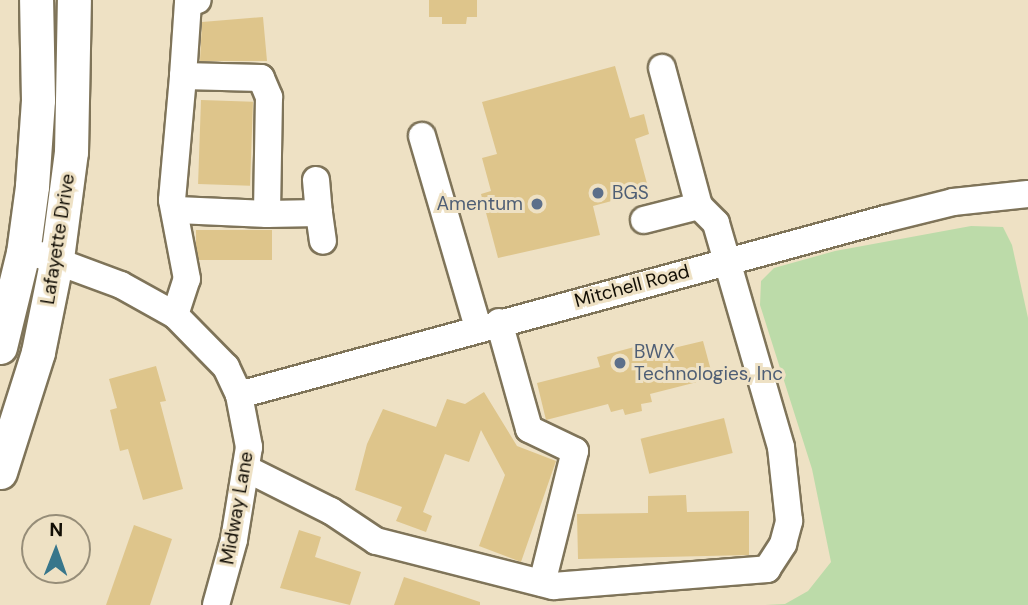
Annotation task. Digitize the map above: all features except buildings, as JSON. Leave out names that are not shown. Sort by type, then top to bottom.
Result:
[{"type":"main road","name":"Lafayette Drive","points":[[0,347],[23,253],[38,100],[36,0]]},
{"type":"main road","name":"Lafayette Drive","points":[[0,472],[38,352],[57,258],[71,152],[74,0]]},
{"type":"street","points":[[175,315],[187,279],[177,210],[172,200],[188,3],[198,0]]},
{"type":"street","points":[[247,469],[265,474],[331,511],[376,541],[542,583],[767,569],[783,544],[789,521],[781,447],[716,223],[699,206],[662,68]]},
{"type":"street","points":[[183,76],[261,78],[269,97],[267,214]]},
{"type":"street","points":[[422,136],[488,325],[529,429],[575,451],[542,583]]},
{"type":"street","points":[[316,180],[323,241]]},
{"type":"street","name":"Mitchell Road","points":[[239,395],[488,325],[953,202],[1028,194]]},
{"type":"street","points":[[644,220],[699,206]]},
{"type":"street","points":[[177,210],[319,213]]},
{"type":"street","name":"Midway Lane","points":[[23,253],[57,258],[121,285],[175,315],[214,351],[239,395],[249,447],[247,469],[216,605]]},
{"type":"green space","points":[[971,226],[1003,227],[1012,245],[1028,318],[1028,605],[765,605],[785,604],[808,591],[831,562],[812,469],[760,305],[761,281],[774,268],[835,251]]},
{"type":"place","name":"BGS","points":[[598,193]]},
{"type":"place","name":"Amentum","points":[[537,204]]},
{"type":"place","name":"BWX Technologies, Inc","points":[[620,363]]}]
